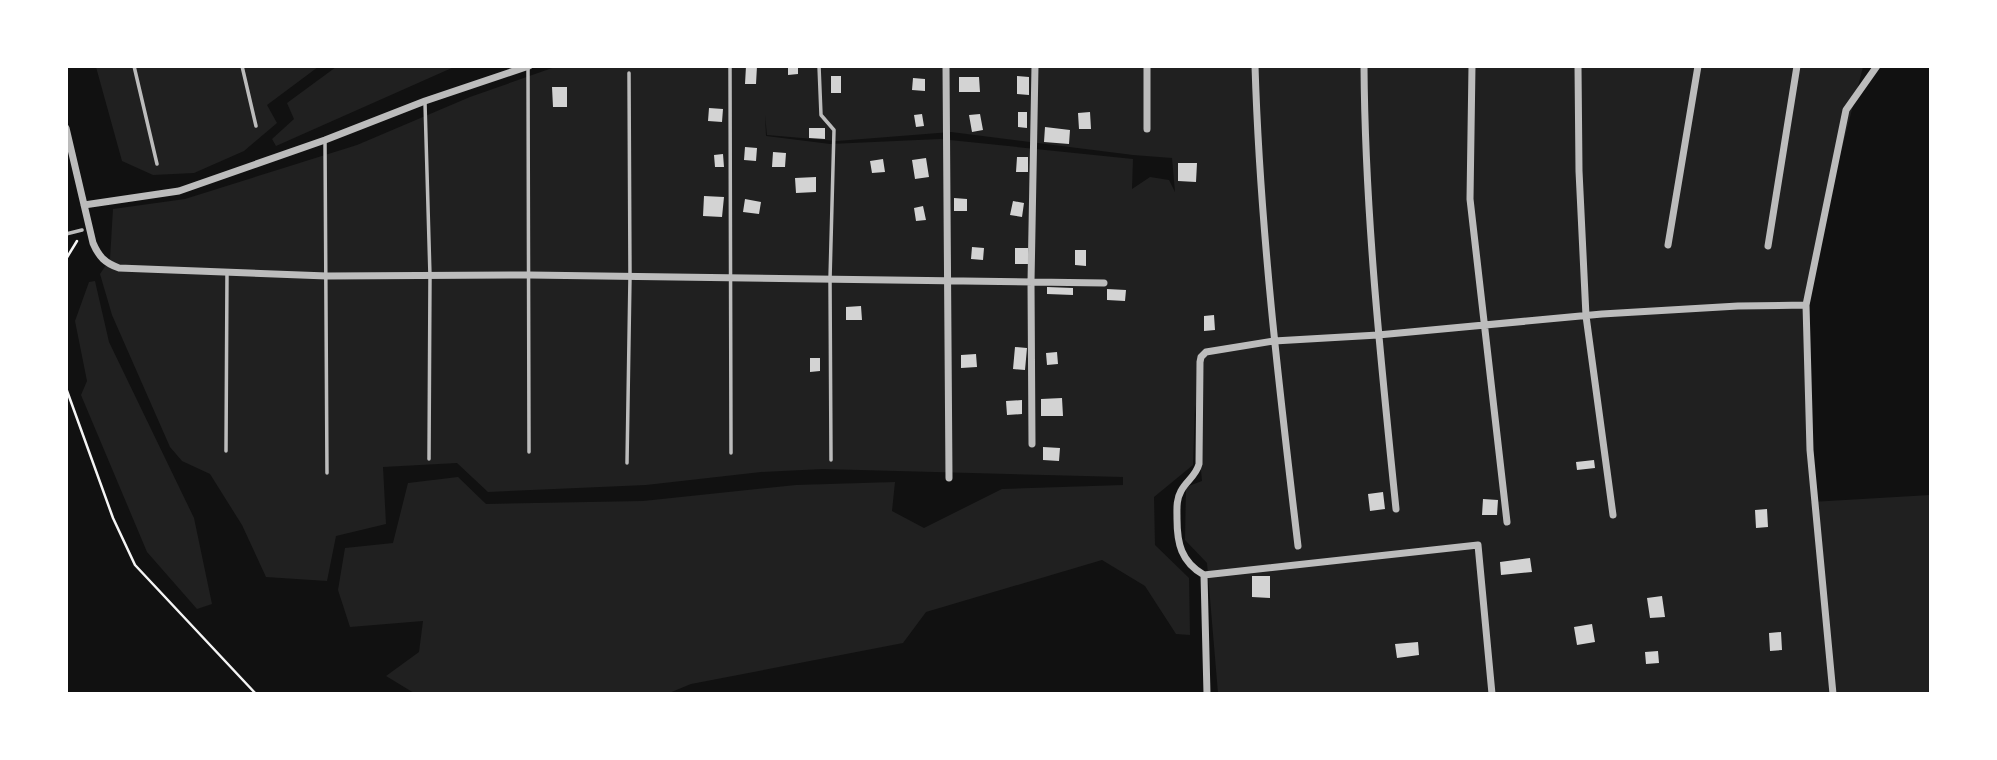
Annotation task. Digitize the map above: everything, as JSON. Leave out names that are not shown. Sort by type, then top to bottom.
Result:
[{"type":"street","points":[[946,66],[948,478]]},
{"type":"street","points":[[1032,444],[1031,282],[1035,66]]},
{"type":"street","points":[[1147,66],[1147,129]]},
{"type":"street","points":[[1255,66],[1257,135],[1274,341],[1298,546]]},
{"type":"street","points":[[1364,66],[1364,138],[1378,335],[1396,509]]},
{"type":"street","points":[[1472,66],[1470,199],[1507,522]]},
{"type":"street","points":[[1578,66],[1579,171],[1586,316],[1613,515]]},
{"type":"street","points":[[1668,245],[1698,66]]},
{"type":"street","points":[[1769,246],[1797,66]]},
{"type":"street","points":[[1833,694],[1810,450],[1806,305],[1846,110],[1877,66]]},
{"type":"street","points":[[84,205],[179,191],[325,140],[425,101],[528,67]]},
{"type":"street","points":[[66,128],[93,243],[106,263],[119,268],[327,276],[530,275],[1104,283]]},
{"type":"street","points":[[1492,694],[1478,545],[1204,575],[1194,569],[1179,548],[1177,537],[1179,495],[1197,472],[1199,464],[1200,356],[1206,352],[1274,341],[1378,335],[1586,316],[1738,306],[1806,305]]},
{"type":"street","points":[[1204,575],[1207,694]]},
{"type":"lane","points":[[134,66],[157,164]]},
{"type":"lane","points":[[242,66],[256,126]]},
{"type":"lane","points":[[730,66],[731,453]]},
{"type":"lane","points":[[819,66],[821,115],[834,130],[830,279],[831,460]]},
{"type":"lane","points":[[528,67],[528,452]]},
{"type":"lane","points":[[627,463],[629,73]]},
{"type":"lane","points":[[425,101],[430,276],[429,459]]},
{"type":"lane","points":[[325,140],[327,473]]},
{"type":"lane","points":[[66,234],[82,230]]},
{"type":"lane","points":[[226,451],[227,273]]},
{"type":"path","points":[[66,387],[113,519],[135,565],[256,694]]},
{"type":"shaded area","points":[[96,67],[318,67],[267,105],[277,123],[244,151],[194,173],[153,175],[122,161]]},
{"type":"shaded area","points":[[336,67],[454,67],[276,146],[272,139],[294,119],[287,103]]},
{"type":"shaded area","points":[[555,67],[1863,67],[1806,287],[1811,502],[1930,495],[1930,693],[1218,693],[1207,563],[1185,540],[1186,487],[1202,481],[1195,405],[1193,465],[1154,497],[1155,545],[1189,578],[1190,635],[1176,634],[1145,586],[1102,560],[926,612],[903,643],[691,684],[669,693],[414,693],[386,676],[419,652],[423,621],[350,627],[338,590],[345,548],[393,543],[408,483],[458,477],[486,504],[643,501],[796,485],[895,482],[892,511],[924,528],[1002,489],[1123,485],[1123,477],[823,469],[761,472],[646,485],[488,492],[457,463],[383,467],[386,524],[336,536],[327,581],[266,577],[242,525],[210,474],[182,461],[170,447],[112,315],[100,274],[110,259],[113,209],[185,199],[357,145],[470,97]],"holes":[[[765,115],[767,135],[837,141],[951,132],[1172,158],[1175,192],[1169,180],[1150,177],[1132,189],[1133,159],[940,139],[830,144],[766,136]]]},
{"type":"shaded area","points":[[95,281],[109,342],[194,518],[212,604],[197,609],[147,552],[81,395],[87,381],[75,321],[89,282]]},
{"type":"building","points":[[746,66],[757,66],[756,84],[745,84]]},
{"type":"building","points":[[788,66],[798,66],[798,74],[788,75]]},
{"type":"building","points":[[831,76],[841,76],[841,93],[831,93]]},
{"type":"building","points":[[1017,76],[1029,77],[1029,95],[1017,94]]},
{"type":"building","points":[[959,77],[979,77],[980,92],[959,92]]},
{"type":"building","points":[[913,78],[925,79],[925,91],[912,90]]},
{"type":"building","points":[[552,87],[567,87],[567,107],[553,107]]},
{"type":"building","points":[[709,108],[723,109],[722,122],[708,121]]},
{"type":"building","points":[[1018,112],[1027,112],[1027,128],[1018,127]]},
{"type":"building","points":[[1090,112],[1091,129],[1079,129],[1078,113]]},
{"type":"building","points":[[922,114],[924,126],[916,127],[914,115]]},
{"type":"building","points":[[980,114],[983,130],[972,132],[969,115]]},
{"type":"building","points":[[1045,127],[1070,130],[1069,144],[1044,142]]},
{"type":"building","points":[[809,128],[825,128],[825,139],[809,138]]},
{"type":"building","points":[[745,147],[757,148],[756,161],[744,160]]},
{"type":"building","points":[[773,152],[786,153],[785,167],[772,167]]},
{"type":"building","points":[[723,154],[724,167],[715,167],[714,155]]},
{"type":"building","points":[[1017,157],[1028,157],[1028,172],[1016,172]]},
{"type":"building","points":[[926,158],[929,177],[915,179],[912,160]]},
{"type":"building","points":[[883,159],[885,172],[872,173],[870,161]]},
{"type":"building","points":[[1178,163],[1197,163],[1196,182],[1178,181]]},
{"type":"building","points":[[816,177],[816,192],[796,193],[795,178]]},
{"type":"building","points":[[704,196],[724,197],[722,217],[703,216]]},
{"type":"building","points":[[954,198],[967,199],[967,211],[954,211]]},
{"type":"building","points":[[745,199],[761,202],[759,214],[743,212]]},
{"type":"building","points":[[1013,201],[1024,203],[1022,217],[1010,215]]},
{"type":"building","points":[[923,206],[926,220],[916,221],[914,208]]},
{"type":"building","points":[[972,247],[984,248],[983,260],[971,259]]},
{"type":"building","points":[[1015,248],[1028,248],[1029,264],[1015,264]]},
{"type":"building","points":[[1075,250],[1086,250],[1086,266],[1075,265]]},
{"type":"building","points":[[1047,287],[1073,288],[1073,295],[1047,294]]},
{"type":"building","points":[[1107,289],[1126,290],[1125,301],[1107,300]]},
{"type":"building","points":[[861,306],[862,320],[846,320],[846,307]]},
{"type":"building","points":[[1214,315],[1215,330],[1204,331],[1204,316]]},
{"type":"building","points":[[1015,347],[1027,348],[1025,370],[1013,369]]},
{"type":"building","points":[[1057,352],[1058,364],[1047,365],[1046,353]]},
{"type":"building","points":[[976,354],[977,367],[961,368],[961,355]]},
{"type":"building","points":[[810,358],[820,358],[820,371],[810,372]]},
{"type":"building","points":[[1062,398],[1063,416],[1041,416],[1041,399]]},
{"type":"building","points":[[1022,400],[1022,414],[1007,415],[1006,401]]},
{"type":"building","points":[[1043,447],[1060,448],[1059,461],[1043,460]]},
{"type":"building","points":[[1594,460],[1595,468],[1577,470],[1576,462]]},
{"type":"building","points":[[1383,492],[1385,509],[1370,511],[1368,494]]},
{"type":"building","points":[[1483,499],[1498,500],[1497,515],[1482,515]]},
{"type":"building","points":[[1767,509],[1768,527],[1756,528],[1755,510]]},
{"type":"building","points":[[1530,558],[1532,572],[1501,575],[1500,562]]},
{"type":"building","points":[[1252,576],[1270,576],[1270,598],[1252,597]]},
{"type":"building","points":[[1662,596],[1665,617],[1650,618],[1647,598]]},
{"type":"building","points":[[1592,624],[1595,642],[1577,645],[1574,627]]},
{"type":"building","points":[[1781,632],[1782,650],[1770,651],[1769,633]]},
{"type":"building","points":[[1418,642],[1419,655],[1397,658],[1395,644]]},
{"type":"building","points":[[1658,651],[1659,663],[1646,664],[1645,652]]}]
